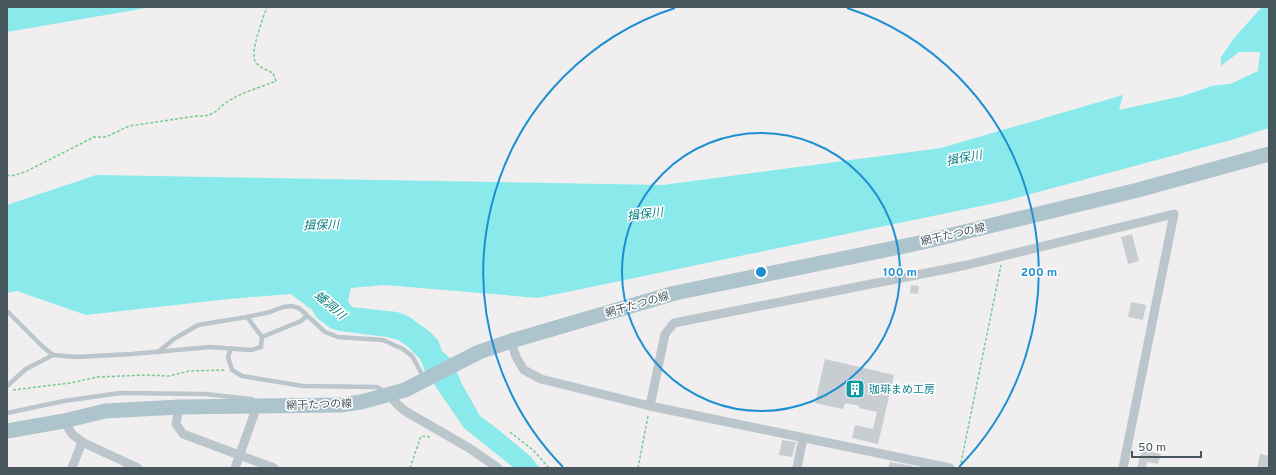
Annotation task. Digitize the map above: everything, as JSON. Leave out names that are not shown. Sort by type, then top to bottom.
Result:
[{"type":"main road","name":"網干たつの線","points":[[7,431],[64,421],[105,411],[179,407],[341,404],[361,402],[405,390],[479,352],[511,341],[676,293],[918,243],[1138,190],[1269,154]]},
{"type":"street","points":[[650,406],[665,334],[674,323],[967,265],[1174,214],[1123,468]]},
{"type":"street","points":[[511,341],[516,357],[524,370],[541,379],[650,406],[950,468]]},
{"type":"street","points":[[389,395],[405,411],[469,448],[498,468]]},
{"type":"street","points":[[235,468],[257,406]]},
{"type":"street","points":[[179,407],[176,424],[183,434],[274,468]]},
{"type":"street","points":[[64,421],[72,434],[82,442],[138,468]]},
{"type":"street","points":[[797,468],[803,438]]},
{"type":"street","points":[[72,468],[82,442]]},
{"type":"lane","points":[[158,352],[198,325],[247,317],[291,306],[299,308],[325,332],[338,337],[383,340],[403,349],[412,356],[425,380]]},
{"type":"lane","points":[[8,312],[53,355],[76,358],[210,347],[251,350],[257,349],[261,347],[262,336],[247,317]]},
{"type":"lane","points":[[262,336],[301,321],[307,316]]},
{"type":"lane","points":[[231,348],[228,358],[232,370],[242,376],[303,386],[377,387],[389,395]]},
{"type":"lane","points":[[7,386],[26,369],[53,355]]},
{"type":"lane","points":[[7,412],[120,393],[205,394],[251,399],[257,406]]},
{"type":"path","points":[[7,175],[11,176],[25,172],[94,137],[106,137],[129,126],[197,116],[208,116],[219,110],[231,99],[276,81],[274,73],[262,68],[255,62],[254,53],[267,7]]},
{"type":"path","points":[[960,468],[1003,256]]},
{"type":"path","points":[[7,391],[97,377],[146,375],[169,376],[189,371],[232,370]]},
{"type":"path","points":[[638,468],[650,406]]},
{"type":"path","points":[[510,432],[533,450],[549,468]]},
{"type":"path","points":[[410,468],[422,436],[434,437]]},
{"type":"water","points":[[7,7],[152,7],[7,32]]},
{"type":"water","points":[[1261,8],[1269,8],[1269,128],[1231,140],[1005,201],[538,298],[385,285],[351,288],[348,301],[352,307],[397,312],[408,316],[429,331],[438,340],[442,351],[451,359],[462,384],[480,416],[530,456],[540,468],[514,468],[464,428],[425,371],[420,359],[407,346],[398,340],[387,337],[339,331],[330,328],[317,318],[312,310],[291,294],[229,299],[86,315],[17,291],[7,293],[7,205],[96,175],[663,185],[941,148],[1123,95],[1119,110],[1183,96],[1212,86],[1230,84],[1258,71],[1260,52],[1239,52],[1221,66],[1221,57],[1235,37]]},
{"type":"building","points":[[1132,234],[1139,261],[1128,264],[1121,237]]},
{"type":"building","points":[[911,285],[919,286],[918,294],[910,293]]},
{"type":"building","points":[[1131,302],[1146,305],[1143,320],[1128,317]]},
{"type":"building","name":"珈琲まめ工房","points":[[825,359],[894,375],[878,444],[852,438],[855,425],[873,429],[877,412],[845,403],[843,409],[815,403]]},
{"type":"building","points":[[782,440],[796,442],[792,457],[779,455]]},
{"type":"building","points":[[1142,449],[1161,454],[1158,464],[1147,462],[1146,468],[1137,468]]},
{"type":"building","points":[[1260,454],[1269,456],[1269,468],[1257,468]]},
{"type":"building","points":[[890,462],[913,466],[912,468],[888,468]]},
{"type":"place","name":"珈琲まめ工房","points":[[855,389]]},
{"type":"water label","name":"揖保川","points":[[964,158]]},
{"type":"water label","name":"揖保川","points":[[645,214]]},
{"type":"water label","name":"揖保川","points":[[321,225]]},
{"type":"water label","name":"蟠洞川","points":[[330,305]]}]
